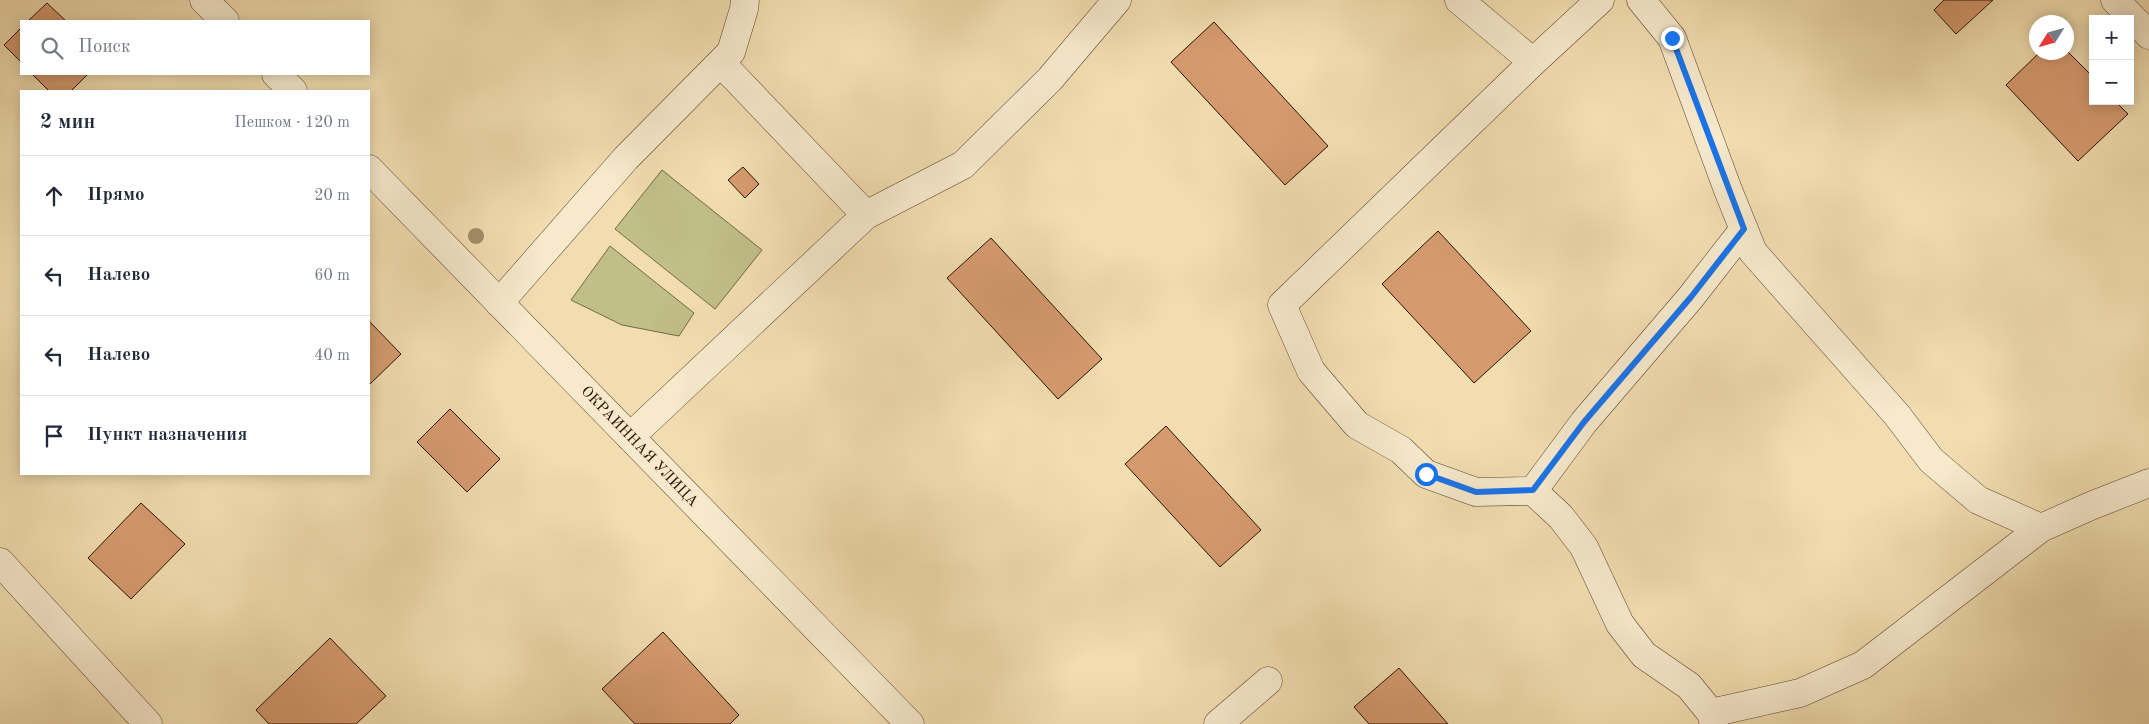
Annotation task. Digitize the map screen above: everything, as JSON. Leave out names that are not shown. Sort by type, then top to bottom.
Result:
[{"type":"street","points":[[499,303],[626,158],[731,52],[745,0]]},
{"type":"street","points":[[630,437],[866,215],[963,165],[1050,79],[1117,0]]},
{"type":"street","points":[[1459,0],[1533,62]]},
{"type":"street","points":[[1600,0],[1282,304],[1312,371],[1357,425],[1400,450],[1426,474],[1476,492],[1533,490],[1561,516],[1584,548],[1620,624],[1644,655],[1689,686],[1712,718],[1800,693],[1863,665],[2041,528],[2149,483]]},
{"type":"street","points":[[1641,0],[1672,38],[1753,252],[1897,415],[1931,460],[1978,500],[2041,528]]},
{"type":"street","points":[[2115,0],[2149,35]]},
{"type":"street","points":[[721,64],[866,215]]},
{"type":"street","points":[[277,75],[292,90]]},
{"type":"street","name":"ОКРАИННАЯ УЛИЦА","points":[[370,170],[910,724]]},
{"type":"street","points":[[1533,490],[1584,422],[1691,297],[1744,229]]},
{"type":"street","points":[[0,562],[148,724]]},
{"type":"street","points":[[1218,724],[1268,681]]},
{"type":"shaded area","points":[[662,170],[762,250],[715,309],[615,229]]},
{"type":"shaded area","points":[[610,246],[694,313],[679,336],[622,325],[571,300]]},
{"type":"building","points":[[1944,0],[1993,0],[1956,34],[1934,10]]},
{"type":"building","points":[[47,3],[65,20],[29,20]]},
{"type":"building","points":[[1214,22],[1328,146],[1285,185],[1171,62]]},
{"type":"building","points":[[20,29],[20,61],[4,45]]},
{"type":"building","points":[[2074,58],[2089,73],[2089,105],[2119,105],[2128,114],[2078,161],[2006,85],[2032,60],[2074,60]]},
{"type":"building","points":[[33,75],[87,75],[72,90],[48,90]]},
{"type":"building","points":[[743,167],[759,184],[745,198],[728,180]]},
{"type":"building","points":[[1438,231],[1531,331],[1474,383],[1382,284]]},
{"type":"building","points":[[991,238],[1102,359],[1058,399],[947,278]]},
{"type":"building","points":[[370,322],[401,354],[370,384]]},
{"type":"building","points":[[450,409],[500,459],[467,492],[417,442]]},
{"type":"building","points":[[1166,426],[1261,530],[1220,567],[1125,464]]},
{"type":"building","points":[[141,503],[185,544],[131,599],[88,558]]},
{"type":"building","points":[[663,632],[739,715],[730,724],[635,724],[602,689]]},
{"type":"building","points":[[330,638],[386,696],[356,724],[269,724],[256,710]]},
{"type":"building","points":[[1399,668],[1448,724],[1369,724],[1354,707]]},
{"type":"route","points":[[1426,474],[1476,492],[1533,490],[1584,422],[1691,297],[1744,229],[1672,38]]}]
